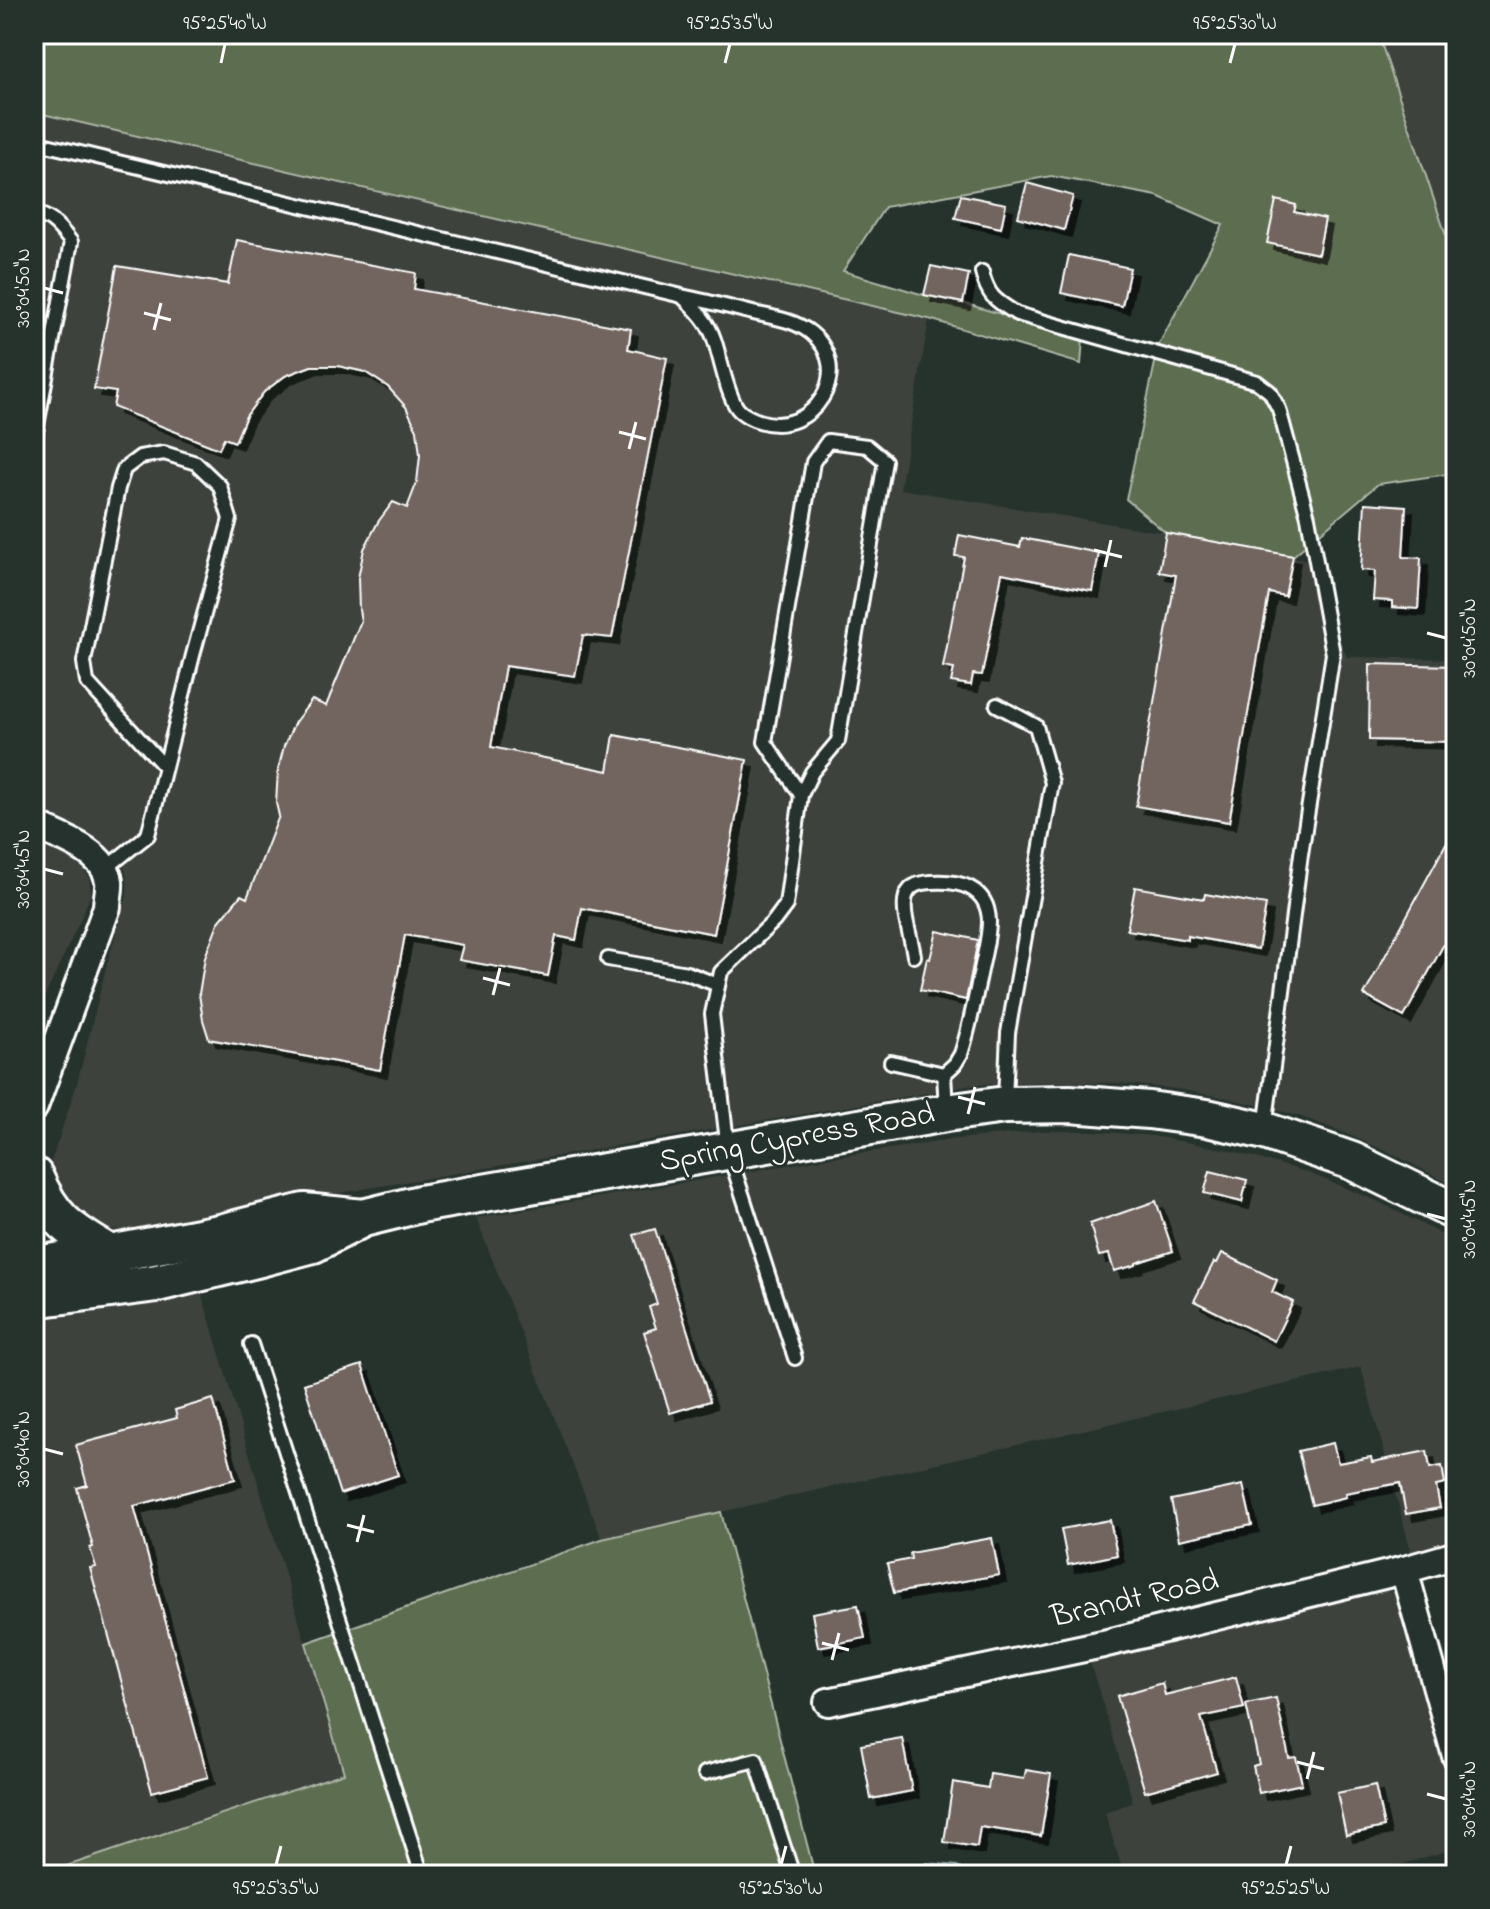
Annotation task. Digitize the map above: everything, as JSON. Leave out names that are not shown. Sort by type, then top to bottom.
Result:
[{"type":"main road","name":"Spring Cypress Road","points":[[34,1299],[157,1283],[256,1259],[313,1244],[363,1218],[420,1204],[1005,1105],[1070,1104],[1149,1110],[1207,1118],[1265,1131],[1352,1161],[1456,1212]]},
{"type":"main road","points":[[34,1176],[57,1217],[75,1233],[110,1254]]},
{"type":"main road","name":"Spring Cypress Road","points":[[34,1265],[220,1233],[304,1212],[363,1218]]},
{"type":"street","points":[[34,825],[96,856],[109,882],[107,907],[34,1107]]},
{"type":"street","name":"Brandt Road","points":[[828,1702],[1103,1644],[1456,1555]]},
{"type":"street","points":[[1404,1570],[1456,1756]]},
{"type":"lane","points":[[34,142],[788,321],[809,331],[824,347],[831,366],[827,389],[814,408],[798,422],[771,425],[752,419],[737,409],[713,336],[700,313],[682,296]]},
{"type":"lane","points":[[34,213],[59,226],[71,242],[34,442]]},
{"type":"lane","points":[[982,272],[986,290],[996,302],[1017,314],[1257,382],[1270,392],[1279,409],[1308,517],[1333,654],[1301,854],[1265,1131]]},
{"type":"lane","points":[[795,1358],[728,1150],[712,1014],[721,972],[774,921],[786,905],[801,795],[812,772],[838,741],[885,461],[867,446],[828,441],[813,462],[765,742],[801,795]]},
{"type":"lane","points":[[105,869],[148,835],[230,519],[220,486],[196,463],[164,453],[140,457],[124,469],[84,662],[87,682],[165,767]]},
{"type":"lane","points":[[997,705],[1036,726],[1052,783],[1008,1033],[1005,1105]]},
{"type":"lane","points":[[914,956],[905,909],[909,889],[919,883],[948,881],[960,883],[979,894],[989,921],[984,956],[961,1054],[944,1074]]},
{"type":"lane","points":[[608,959],[687,973],[718,985]]},
{"type":"lane","points":[[891,1062],[944,1074]]},
{"type":"lane","points":[[944,1074],[946,1113]]},
{"type":"lane","points":[[251,1344],[422,1875]]},
{"type":"lane","points":[[705,1773],[756,1760],[793,1875]]},
{"type":"shaded area","points":[[1378,34],[1422,34],[1456,50],[1456,265]]},
{"type":"shaded area","points":[[34,112],[929,319],[900,489],[1308,560],[1347,657],[1456,659],[1456,1187],[1340,1131],[1299,1116],[1228,1098],[1117,1083],[1037,1082],[974,1085],[123,1230],[100,1229],[83,1223],[54,1190],[50,1165],[77,1084],[127,895],[127,880],[125,869],[114,853],[102,844],[34,813]]},
{"type":"shaded area","points":[[34,837],[76,860],[89,877],[91,893],[34,1020]]},
{"type":"shaded area","points":[[1042,1131],[1153,1136],[1228,1150],[1306,1172],[1375,1200],[1456,1242],[1456,1542],[1412,1555],[1361,1367],[602,1539],[476,1218],[834,1157],[958,1139]]},
{"type":"shaded area","points":[[200,1288],[344,1773],[34,1875],[34,1319]]},
{"type":"shaded area","points":[[1385,1589],[1400,1598],[1456,1804],[1456,1848],[1367,1875],[1124,1875],[1105,1813],[1133,1802],[1089,1659]]},
{"type":"green space","points":[[34,34],[1378,34],[1456,265],[1456,473],[1378,484],[1293,556],[1166,533],[1126,499],[1159,344],[1223,225],[1157,196],[1051,176],[885,207],[843,271],[1083,338],[1081,364],[929,319],[34,112]]},
{"type":"green space","points":[[721,1512],[815,1875],[40,1875],[344,1773],[306,1643],[602,1539]]},
{"type":"water","points":[[927,1863],[957,1866],[968,1875],[907,1875]]},
{"type":"building","points":[[1027,183],[1073,196],[1064,230],[1018,217]]},
{"type":"building","points":[[961,195],[1006,204],[1001,228],[955,218]]},
{"type":"building","points":[[1276,200],[1296,205],[1294,212],[1325,219],[1318,254],[1267,243]]},
{"type":"building","points":[[237,240],[416,273],[414,289],[631,329],[628,349],[667,358],[612,638],[583,635],[575,676],[505,666],[491,747],[608,771],[614,735],[747,760],[714,934],[582,908],[576,940],[556,936],[548,976],[459,960],[463,945],[405,935],[380,1070],[209,1039],[199,994],[205,957],[218,923],[241,895],[247,898],[279,816],[276,803],[278,770],[284,746],[295,722],[312,700],[326,706],[361,621],[358,578],[364,549],[393,502],[407,508],[417,482],[420,455],[417,430],[406,407],[388,387],[365,372],[338,366],[311,366],[285,376],[264,392],[246,416],[235,442],[224,438],[219,449],[113,407],[116,392],[94,389],[117,266],[228,284]]},
{"type":"building","points":[[1069,255],[1130,268],[1122,306],[1061,293]]},
{"type":"building","points":[[931,266],[969,274],[963,303],[924,295]]},
{"type":"building","points":[[1365,503],[1406,506],[1403,557],[1421,558],[1418,609],[1392,607],[1392,601],[1373,600],[1375,571],[1361,570]]},
{"type":"building","points":[[1166,533],[1293,556],[1285,596],[1269,593],[1229,822],[1136,806],[1176,575],[1159,572]]},
{"type":"building","points":[[959,535],[1020,547],[1022,538],[1099,553],[1092,591],[1002,573],[982,675],[973,674],[971,685],[951,682],[954,669],[943,667],[964,557],[955,556]]},
{"type":"building","points":[[1370,664],[1456,666],[1456,742],[1369,740]]},
{"type":"building","points":[[1456,825],[1456,922],[1404,1017],[1364,995]]},
{"type":"building","points":[[1135,887],[1204,899],[1205,894],[1266,905],[1258,949],[1188,936],[1188,940],[1127,930]]},
{"type":"building","points":[[937,931],[978,940],[966,1000],[920,990]]},
{"type":"building","points":[[1210,1171],[1247,1180],[1242,1202],[1204,1193]]},
{"type":"building","points":[[1156,1201],[1173,1251],[1114,1271],[1109,1254],[1099,1256],[1090,1224]]},
{"type":"building","points":[[655,1229],[710,1401],[670,1413],[644,1332],[656,1328],[649,1307],[657,1304],[634,1235]]},
{"type":"building","points":[[1222,1253],[1277,1280],[1272,1292],[1293,1302],[1274,1341],[1194,1301]]},
{"type":"building","points":[[362,1365],[398,1475],[340,1494],[304,1384]]},
{"type":"building","points":[[213,1399],[235,1479],[134,1506],[208,1777],[152,1792],[90,1568],[96,1567],[90,1548],[93,1547],[77,1488],[87,1485],[76,1445],[177,1418],[175,1410]]},
{"type":"building","points":[[1333,1443],[1338,1463],[1371,1457],[1372,1462],[1427,1451],[1430,1468],[1442,1466],[1445,1484],[1436,1486],[1440,1508],[1406,1514],[1400,1483],[1345,1493],[1346,1497],[1312,1505],[1298,1451]]},
{"type":"building","points":[[1243,1485],[1252,1525],[1179,1540],[1171,1500]]},
{"type":"building","points":[[1110,1520],[1117,1555],[1068,1565],[1061,1529]]},
{"type":"building","points":[[992,1538],[999,1575],[894,1593],[887,1564],[911,1559],[910,1553]]},
{"type":"building","points":[[858,1605],[865,1638],[818,1647],[812,1613]]},
{"type":"building","points":[[1236,1677],[1244,1708],[1201,1717],[1217,1772],[1145,1792],[1117,1696],[1162,1683],[1165,1695]]},
{"type":"building","points":[[1276,1698],[1289,1758],[1296,1757],[1302,1784],[1259,1793],[1253,1766],[1259,1764],[1246,1704]]},
{"type":"building","points":[[902,1738],[912,1791],[871,1799],[861,1745]]},
{"type":"building","points":[[1026,1770],[1051,1774],[1041,1836],[980,1827],[977,1847],[944,1842],[953,1782],[988,1788],[990,1774],[1024,1779]]},
{"type":"building","points":[[1375,1785],[1384,1827],[1346,1835],[1337,1793]]}]
